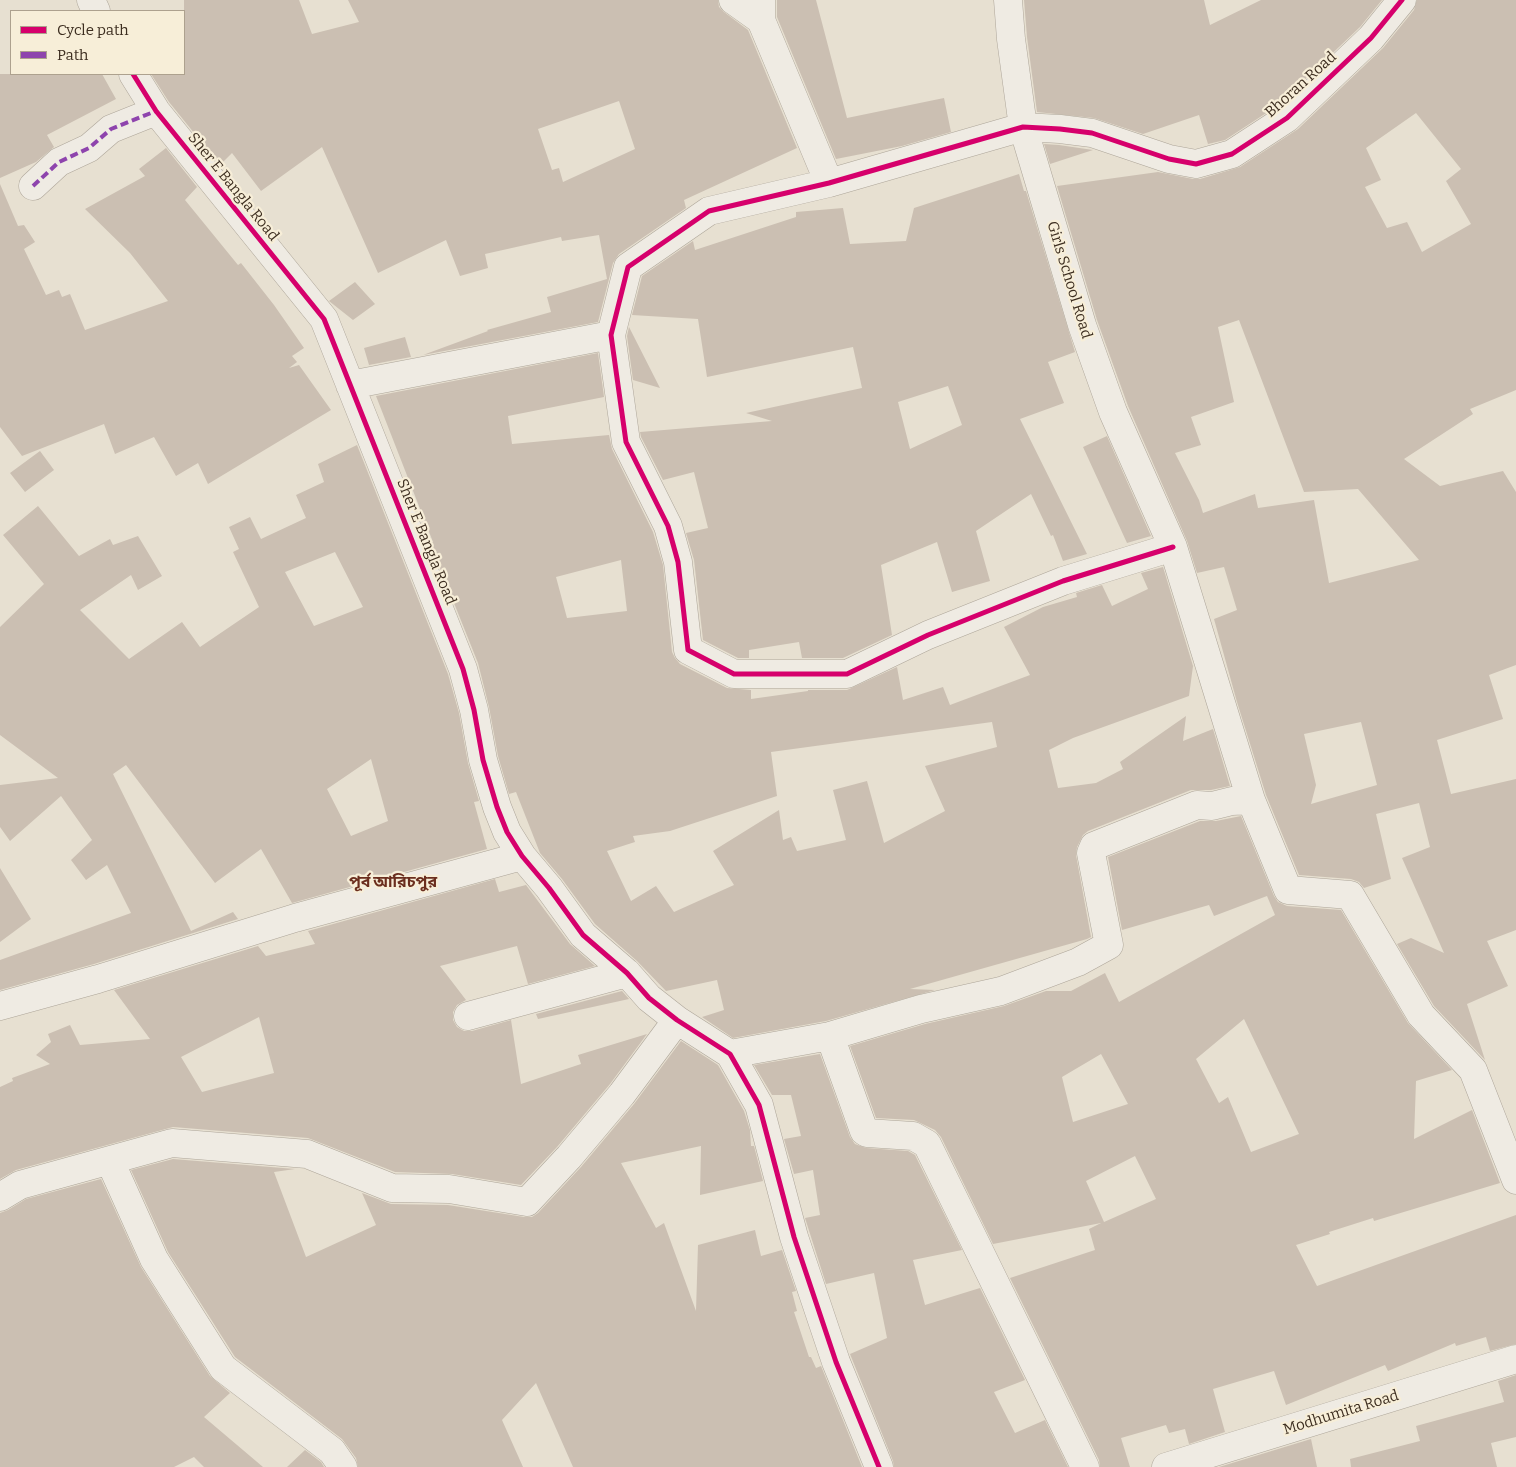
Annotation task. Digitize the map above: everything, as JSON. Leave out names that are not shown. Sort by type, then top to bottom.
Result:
[{"type":"street","points":[[733,0],[761,10],[829,183]]},
{"type":"street","name":"Girls School Road","points":[[1008,0],[1011,40],[1023,127],[1082,325],[1113,412],[1173,547],[1251,800],[1288,890],[1350,895],[1421,1015],[1473,1070],[1516,1180]]},
{"type":"street","name":"Bhoran Road","points":[[611,335],[628,267],[709,211],[829,183],[1023,127],[1092,133],[1169,159],[1196,164],[1232,154],[1287,118],[1371,38],[1402,0]]},
{"type":"street","name":"Sher E Bangla Road","points":[[134,75],[156,110],[324,319],[463,669],[484,760],[497,807],[507,832],[522,856],[549,888],[583,935],[627,973],[649,998],[677,1020],[730,1054]]},
{"type":"street","points":[[33,186],[59,162],[89,148],[111,129],[156,110]]},
{"type":"street","points":[[350,385],[611,335],[626,442],[668,526],[678,562],[688,650],[734,674],[848,674],[936,631],[1063,581],[1173,547]]},
{"type":"street","points":[[880,1467],[836,1362],[794,1237],[759,1105],[730,1054],[830,1036],[920,1009],[1001,991],[1078,962],[1110,945],[1091,853],[1094,846],[1192,807],[1251,800]]},
{"type":"street","points":[[0,1006],[98,979],[295,918],[522,856]]},
{"type":"street","points":[[468,1016],[627,973]]},
{"type":"street","points":[[0,1197],[20,1186],[172,1143],[307,1154],[392,1188],[449,1189],[527,1202],[622,1094],[677,1020]]},
{"type":"street","points":[[830,1036],[864,1131],[867,1133],[913,1136],[927,1144],[1085,1467]]},
{"type":"street","points":[[110,1161],[154,1260],[223,1368],[332,1451],[342,1467]]},
{"type":"street","name":"Modhumita Road","points":[[1166,1467],[1516,1359]]},
{"type":"building","points":[[184,0],[299,0],[312,34],[359,22],[348,0],[718,0],[719,7],[724,12],[748,30],[797,148],[684,200],[686,208],[619,254],[613,263],[598,322],[423,355],[487,330],[551,312],[547,297],[607,279],[599,235],[562,241],[561,237],[485,254],[488,268],[460,276],[446,240],[378,273],[322,147],[261,191],[232,153],[220,165],[169,102],[152,75],[185,75]],"holes":[[[619,101],[635,149],[563,182],[559,168],[552,170],[538,129]]]},
{"type":"building","points":[[777,0],[816,0],[847,118],[944,98],[951,132],[902,146],[836,159],[777,17]]},
{"type":"building","points":[[1024,0],[1204,0],[1210,25],[1261,0],[1382,0],[1360,27],[1277,106],[1225,140],[1208,144],[1199,115],[1143,134],[1094,118],[1037,112]]},
{"type":"building","points":[[1417,0],[1516,0],[1516,390],[1470,409],[1473,414],[1404,459],[1440,486],[1503,471],[1516,492],[1516,665],[1489,675],[1503,719],[1437,740],[1451,794],[1516,779],[1516,930],[1487,941],[1508,986],[1467,1004],[1485,1060],[1434,1006],[1397,944],[1411,938],[1444,953],[1402,858],[1430,847],[1419,803],[1376,814],[1391,879],[1364,888],[1359,882],[1351,879],[1299,875],[1266,795],[1214,619],[1237,610],[1224,567],[1197,573],[1187,541],[1128,406],[1097,320],[1057,186],[1158,172],[1200,179],[1240,167],[1298,129],[1383,48],[1414,10]],"holes":[[[1416,113],[1461,169],[1446,181],[1471,224],[1422,252],[1407,222],[1387,228],[1365,187],[1381,180],[1366,148]],[[1239,320],[1304,492],[1358,489],[1419,560],[1329,583],[1314,500],[1258,508],[1255,494],[1203,513],[1199,500],[1175,453],[1201,445],[1191,417],[1234,402],[1218,327]],[[1361,722],[1377,785],[1311,804],[1316,785],[1304,734]]]},
{"type":"building","points":[[0,74],[103,75],[116,99],[47,135],[54,147],[36,162],[0,178]]},
{"type":"building","points":[[1044,144],[1059,145],[1093,150],[1050,164]]},
{"type":"building","points":[[166,148],[197,187],[185,200],[238,265],[241,263],[274,305],[304,348],[292,356],[297,362],[289,368],[299,365],[331,410],[208,484],[198,463],[176,476],[154,437],[115,454],[104,424],[22,456],[0,427],[0,184],[18,226],[24,225],[35,242],[24,249],[46,295],[59,290],[62,297],[70,294],[85,330],[168,301],[130,253],[85,209],[145,176],[139,169]]},
{"type":"building","points":[[1019,174],[1024,191],[1026,191],[1075,352],[1048,362],[1064,403],[1020,419],[1087,554],[1063,561],[1053,535],[1051,536],[1031,494],[976,531],[990,581],[952,592],[937,542],[881,565],[892,635],[843,658],[802,658],[799,642],[749,650],[749,658],[738,658],[703,640],[694,560],[686,533],[708,528],[694,472],[663,480],[640,432],[772,421],[746,413],[862,388],[853,347],[707,377],[698,319],[632,315],[642,276],[693,241],[695,250],[796,217],[796,212],[843,208],[850,244],[906,241],[914,208]],"holes":[[[948,386],[962,425],[910,449],[898,402]]]},
{"type":"building","points":[[355,282],[375,304],[353,320],[329,301]]},
{"type":"building","points":[[629,327],[660,388],[633,380],[627,336]]},
{"type":"building","points":[[405,337],[411,357],[369,365],[364,348]]},
{"type":"building","points":[[598,353],[604,397],[508,416],[512,444],[609,435],[612,449],[653,532],[663,565],[672,652],[675,658],[680,664],[727,688],[751,690],[751,699],[808,690],[847,690],[897,667],[903,700],[943,687],[950,705],[1030,675],[1004,627],[1043,607],[1077,597],[1076,593],[1102,585],[1112,606],[1148,589],[1141,573],[1163,567],[1193,666],[1189,696],[1073,738],[1049,750],[1058,788],[1096,783],[1123,769],[1120,762],[1186,716],[1183,741],[1213,729],[1230,786],[1211,790],[1191,790],[1088,831],[1083,835],[1077,847],[1076,855],[1091,937],[910,989],[935,990],[826,1021],[733,1038],[702,1017],[724,1010],[717,980],[666,991],[637,961],[595,924],[540,853],[516,792],[509,794],[498,756],[489,707],[478,663],[430,543],[433,542],[376,396]],"holes":[[[621,560],[627,611],[567,618],[556,577]],[[992,722],[997,747],[925,766],[945,811],[884,843],[867,781],[833,790],[846,840],[797,851],[791,837],[783,840],[779,810],[713,851],[734,885],[674,912],[656,886],[631,901],[607,851],[635,842],[633,836],[670,831],[777,796],[771,752]]]},
{"type":"building","points":[[1107,436],[1151,536],[1127,543],[1083,447]]},
{"type":"building","points":[[357,445],[448,674],[459,713],[468,763],[479,801],[474,802],[487,849],[292,903],[261,849],[215,883],[126,765],[113,774],[191,931],[233,912],[238,919],[94,964],[0,990],[0,960],[131,913],[107,865],[86,880],[71,860],[92,840],[61,796],[10,841],[0,827],[0,785],[58,778],[0,735],[0,627],[44,584],[3,535],[38,506],[79,556],[110,539],[113,545],[138,536],[162,576],[138,590],[131,575],[80,610],[129,659],[182,622],[200,647],[259,607],[233,552],[239,549],[229,527],[250,517],[261,539],[306,518],[296,495],[324,482],[318,464]],"holes":[[[335,552],[363,607],[314,626],[285,572]],[[371,759],[388,821],[351,836],[327,789]]]},
{"type":"building","points":[[40,451],[54,470],[25,492],[10,473]]},
{"type":"building","points":[[1241,816],[1278,902],[1287,906],[1341,910],[1408,1023],[1452,1070],[1416,1081],[1414,1139],[1472,1110],[1500,1183],[1374,1221],[1373,1218],[1296,1245],[1317,1286],[1516,1215],[1516,1344],[1490,1351],[1486,1337],[1456,1346],[1455,1343],[1388,1371],[1385,1365],[1286,1405],[1274,1371],[1213,1389],[1225,1432],[1189,1444],[1185,1429],[1169,1433],[1166,1425],[1121,1438],[1130,1467],[1100,1467],[1099,1460],[1010,1278],[1095,1250],[1089,1229],[1101,1223],[993,1244],[941,1137],[935,1130],[914,1120],[876,1118],[850,1046],[925,1024],[1004,1006],[1046,991],[1071,991],[1105,973],[1119,1002],[1275,915],[1267,896],[1214,916],[1209,905],[1122,930],[1108,857],[1200,821],[1216,821]],"holes":[[[1244,1019],[1299,1134],[1251,1152],[1228,1097],[1219,1103],[1196,1059]],[[1101,1054],[1128,1104],[1073,1122],[1062,1077]],[[1135,1156],[1156,1199],[1104,1222],[1086,1181]]]},
{"type":"building","points":[[0,868],[31,919],[0,942]]},
{"type":"building","points":[[495,879],[499,892],[526,885],[570,944],[595,966],[528,984],[517,946],[440,966],[466,1000],[457,1005],[453,1012],[453,1020],[457,1027],[464,1031],[472,1031],[511,1020],[521,1084],[581,1064],[578,1055],[647,1034],[610,1084],[557,1147],[521,1185],[452,1174],[395,1172],[308,1138],[173,1127],[16,1170],[0,1179],[0,1087],[13,1081],[12,1078],[50,1064],[36,1055],[51,1042],[48,1034],[70,1025],[80,1045],[150,1039],[114,990],[258,946],[266,956],[315,944],[308,931]],"holes":[[[259,1017],[274,1073],[202,1092],[181,1057]]]},
{"type":"building","points":[[622,991],[629,999],[538,1019],[536,1014]]},
{"type":"building","points":[[681,1041],[718,1065],[744,1111],[750,1130],[751,1146],[754,1146],[763,1181],[700,1195],[701,1146],[621,1163],[656,1228],[664,1223],[696,1311],[698,1245],[755,1230],[761,1256],[782,1250],[796,1291],[792,1292],[797,1311],[794,1312],[809,1357],[811,1357],[816,1368],[821,1366],[862,1467],[573,1467],[536,1383],[502,1420],[523,1467],[358,1467],[356,1458],[342,1439],[235,1357],[168,1252],[131,1170],[173,1159],[295,1169],[274,1172],[306,1257],[376,1225],[362,1193],[391,1204],[448,1205],[532,1217],[581,1167],[634,1104]]},
{"type":"building","points":[[820,1054],[850,1137],[855,1144],[866,1148],[908,1151],[915,1155],[962,1250],[913,1260],[925,1305],[980,1288],[1025,1380],[994,1392],[1015,1433],[1045,1420],[1068,1467],[894,1467],[850,1354],[887,1338],[874,1273],[826,1284],[805,1218],[820,1215],[813,1170],[794,1174],[784,1139],[801,1136],[791,1095],[772,1095],[754,1065]]},
{"type":"building","points":[[101,1179],[141,1267],[210,1376],[230,1393],[204,1417],[263,1467],[204,1467],[194,1457],[174,1467],[0,1467],[0,1213],[26,1199]]},
{"type":"building","points":[[1516,1375],[1516,1437],[1491,1443],[1497,1467],[1351,1467],[1350,1459],[1420,1441],[1416,1426],[1504,1402],[1498,1381]]},
{"type":"building","points":[[1311,1439],[1317,1467],[1219,1467]]},
{"type":"building","points":[[305,1450],[321,1462],[324,1467],[287,1467]]},
{"type":"marked path","points":[[33,186],[59,162],[89,148],[111,129],[156,111]]},
{"type":"cycle path","points":[[1173,547],[1063,581],[928,635],[847,674],[734,674],[688,650],[678,562],[668,526],[626,442],[611,335],[628,267],[709,211],[829,183],[1023,127],[1092,133],[1169,159],[1196,164],[1232,154],[1287,118],[1371,38],[1402,0]]},
{"type":"cycle path","points":[[134,75],[156,111],[324,319],[463,669],[474,710],[483,760],[497,807],[507,832],[522,856],[549,888],[583,935],[627,973],[649,998],[677,1020],[730,1054],[759,1105],[794,1237],[836,1362],[879,1467]]},
{"type":"district","name":"পূর্ব আরিচপুর","points":[[393,883]]}]
